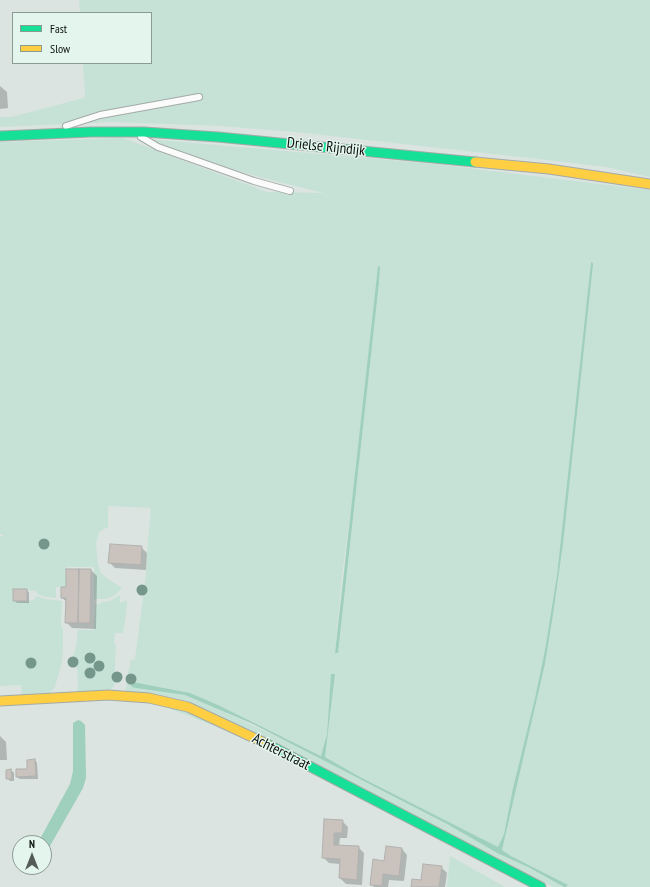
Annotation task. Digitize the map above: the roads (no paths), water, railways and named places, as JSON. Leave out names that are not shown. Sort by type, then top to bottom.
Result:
[{"type":"street","name":"Drielse Rijndijk","points":[[0,136],[130,132],[218,137],[548,169],[650,184]]},
{"type":"street","name":"Achterstraat","points":[[0,701],[108,695],[149,698],[188,706],[270,746],[541,887]]},
{"type":"lane","points":[[40,134],[100,115],[199,97]]},
{"type":"lane","points":[[130,132],[158,147],[254,181],[290,191]]}]
